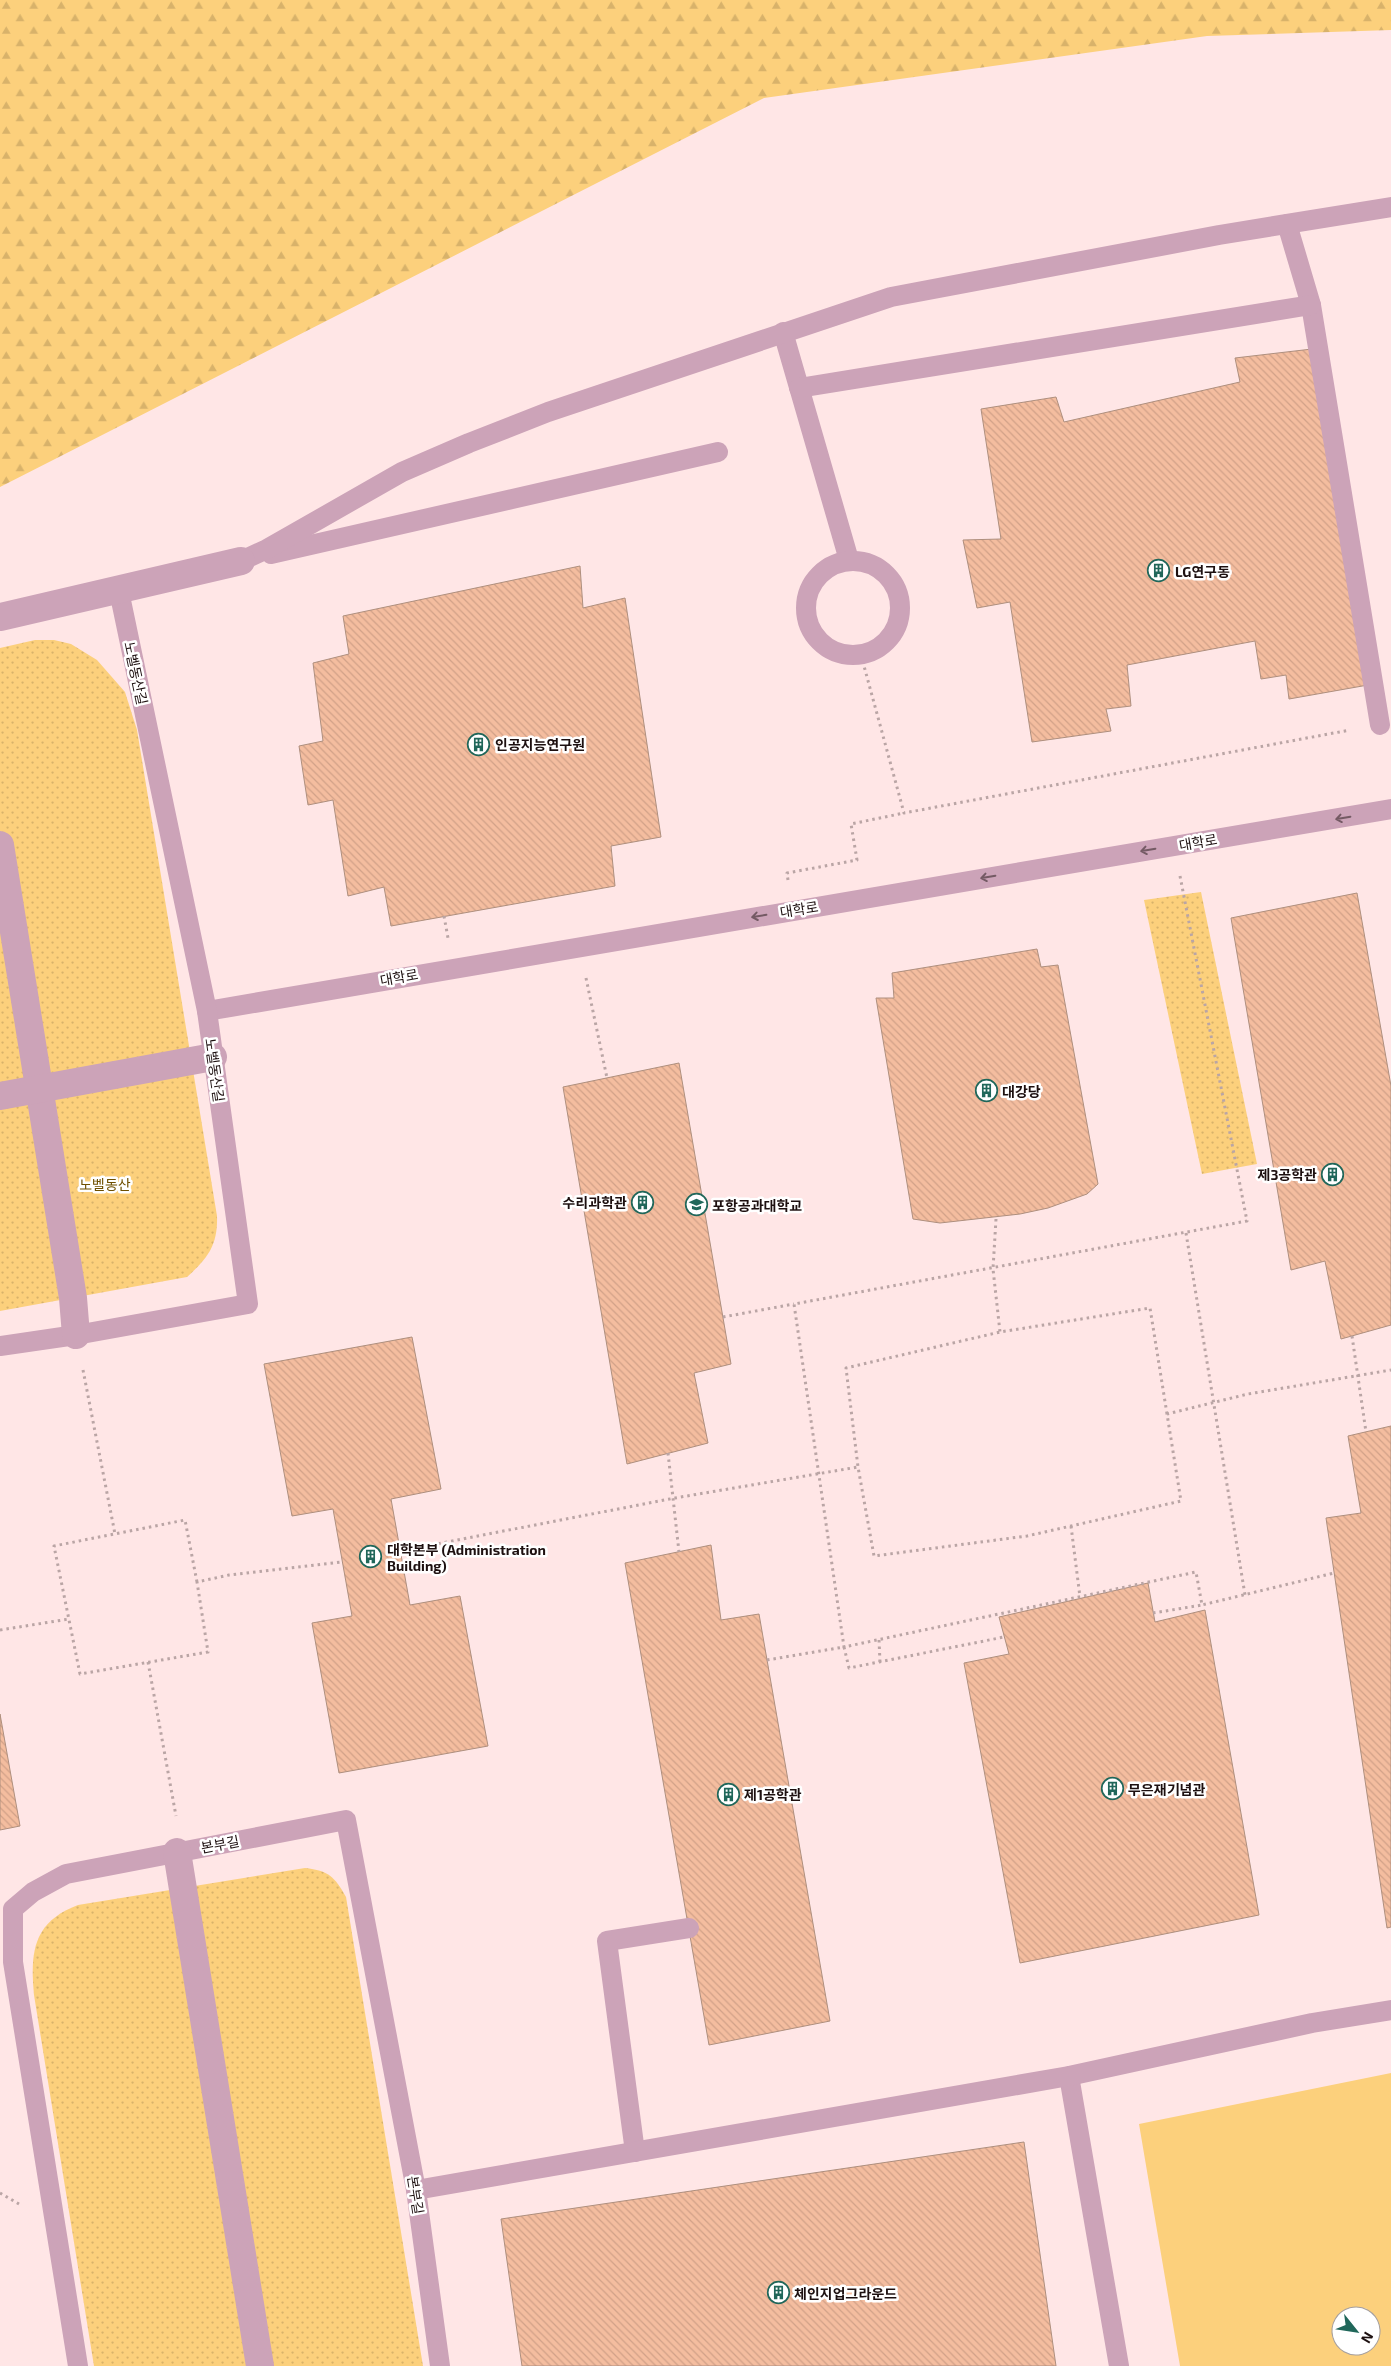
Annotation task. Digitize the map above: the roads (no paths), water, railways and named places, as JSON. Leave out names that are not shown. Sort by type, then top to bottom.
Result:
[{"type":"street","points":[[0,617],[119,591],[241,561]]},
{"type":"street","points":[[0,845],[72,1298],[76,1335]]},
{"type":"street","points":[[0,1096],[213,1057]]},
{"type":"street","points":[[177,1852],[260,2366]]},
{"type":"lane","points":[[241,561],[267,549],[402,472],[469,443],[548,412],[891,297],[1287,224],[1391,207]]},
{"type":"lane","points":[[1287,224],[1311,305],[1380,725]]},
{"type":"lane","points":[[800,388],[1311,305]]},
{"type":"lane","points":[[783,332],[849,560]]},
{"type":"lane","points":[[241,561],[718,452]]},
{"type":"lane","points":[[849,560],[863,561],[883,571],[896,588],[900,602],[900,616],[895,630],[886,642],[875,650],[861,655],[846,655],[831,650],[819,641],[810,629],[806,614],[807,599],[812,584],[821,572],[834,564],[849,560]]},
{"type":"lane","name":"노벨동산길","points":[[0,1346],[76,1335],[248,1304],[207,1011],[119,591]]},
{"type":"lane","name":"대학로","points":[[207,1011],[579,946],[1391,810]]},
{"type":"lane","name":"본부길","points":[[78,2366],[12,1962],[13,1909],[33,1892],[66,1874],[346,1820],[416,2190],[440,2366]]},
{"type":"lane","points":[[635,2152],[607,1941],[689,1928]]},
{"type":"lane","points":[[416,2190],[1068,2076],[1312,2023],[1391,2010]]},
{"type":"lane","points":[[1068,2076],[1119,2366]]},
{"type":"place","name":"LG연구동","points":[[1159,571]]},
{"type":"place","name":"인공지능연구원","points":[[479,744]]},
{"type":"place","name":"대강당","points":[[986,1091]]},
{"type":"place","name":"제3공학관","points":[[1333,1174]]},
{"type":"place","name":"수리과학관","points":[[643,1202]]},
{"type":"place","name":"포항공과대학교","points":[[696,1205]]},
{"type":"place","name":"대학본부 (Administration Building)","points":[[371,1557]]},
{"type":"place","name":"무은재기념관","points":[[1112,1789]]},
{"type":"place","name":"제1공학관","points":[[728,1794]]},
{"type":"place","name":"체인지업그라운드","points":[[778,2293]]},
{"type":"park label","name":"노벨동산","points":[[105,1184]]}]
